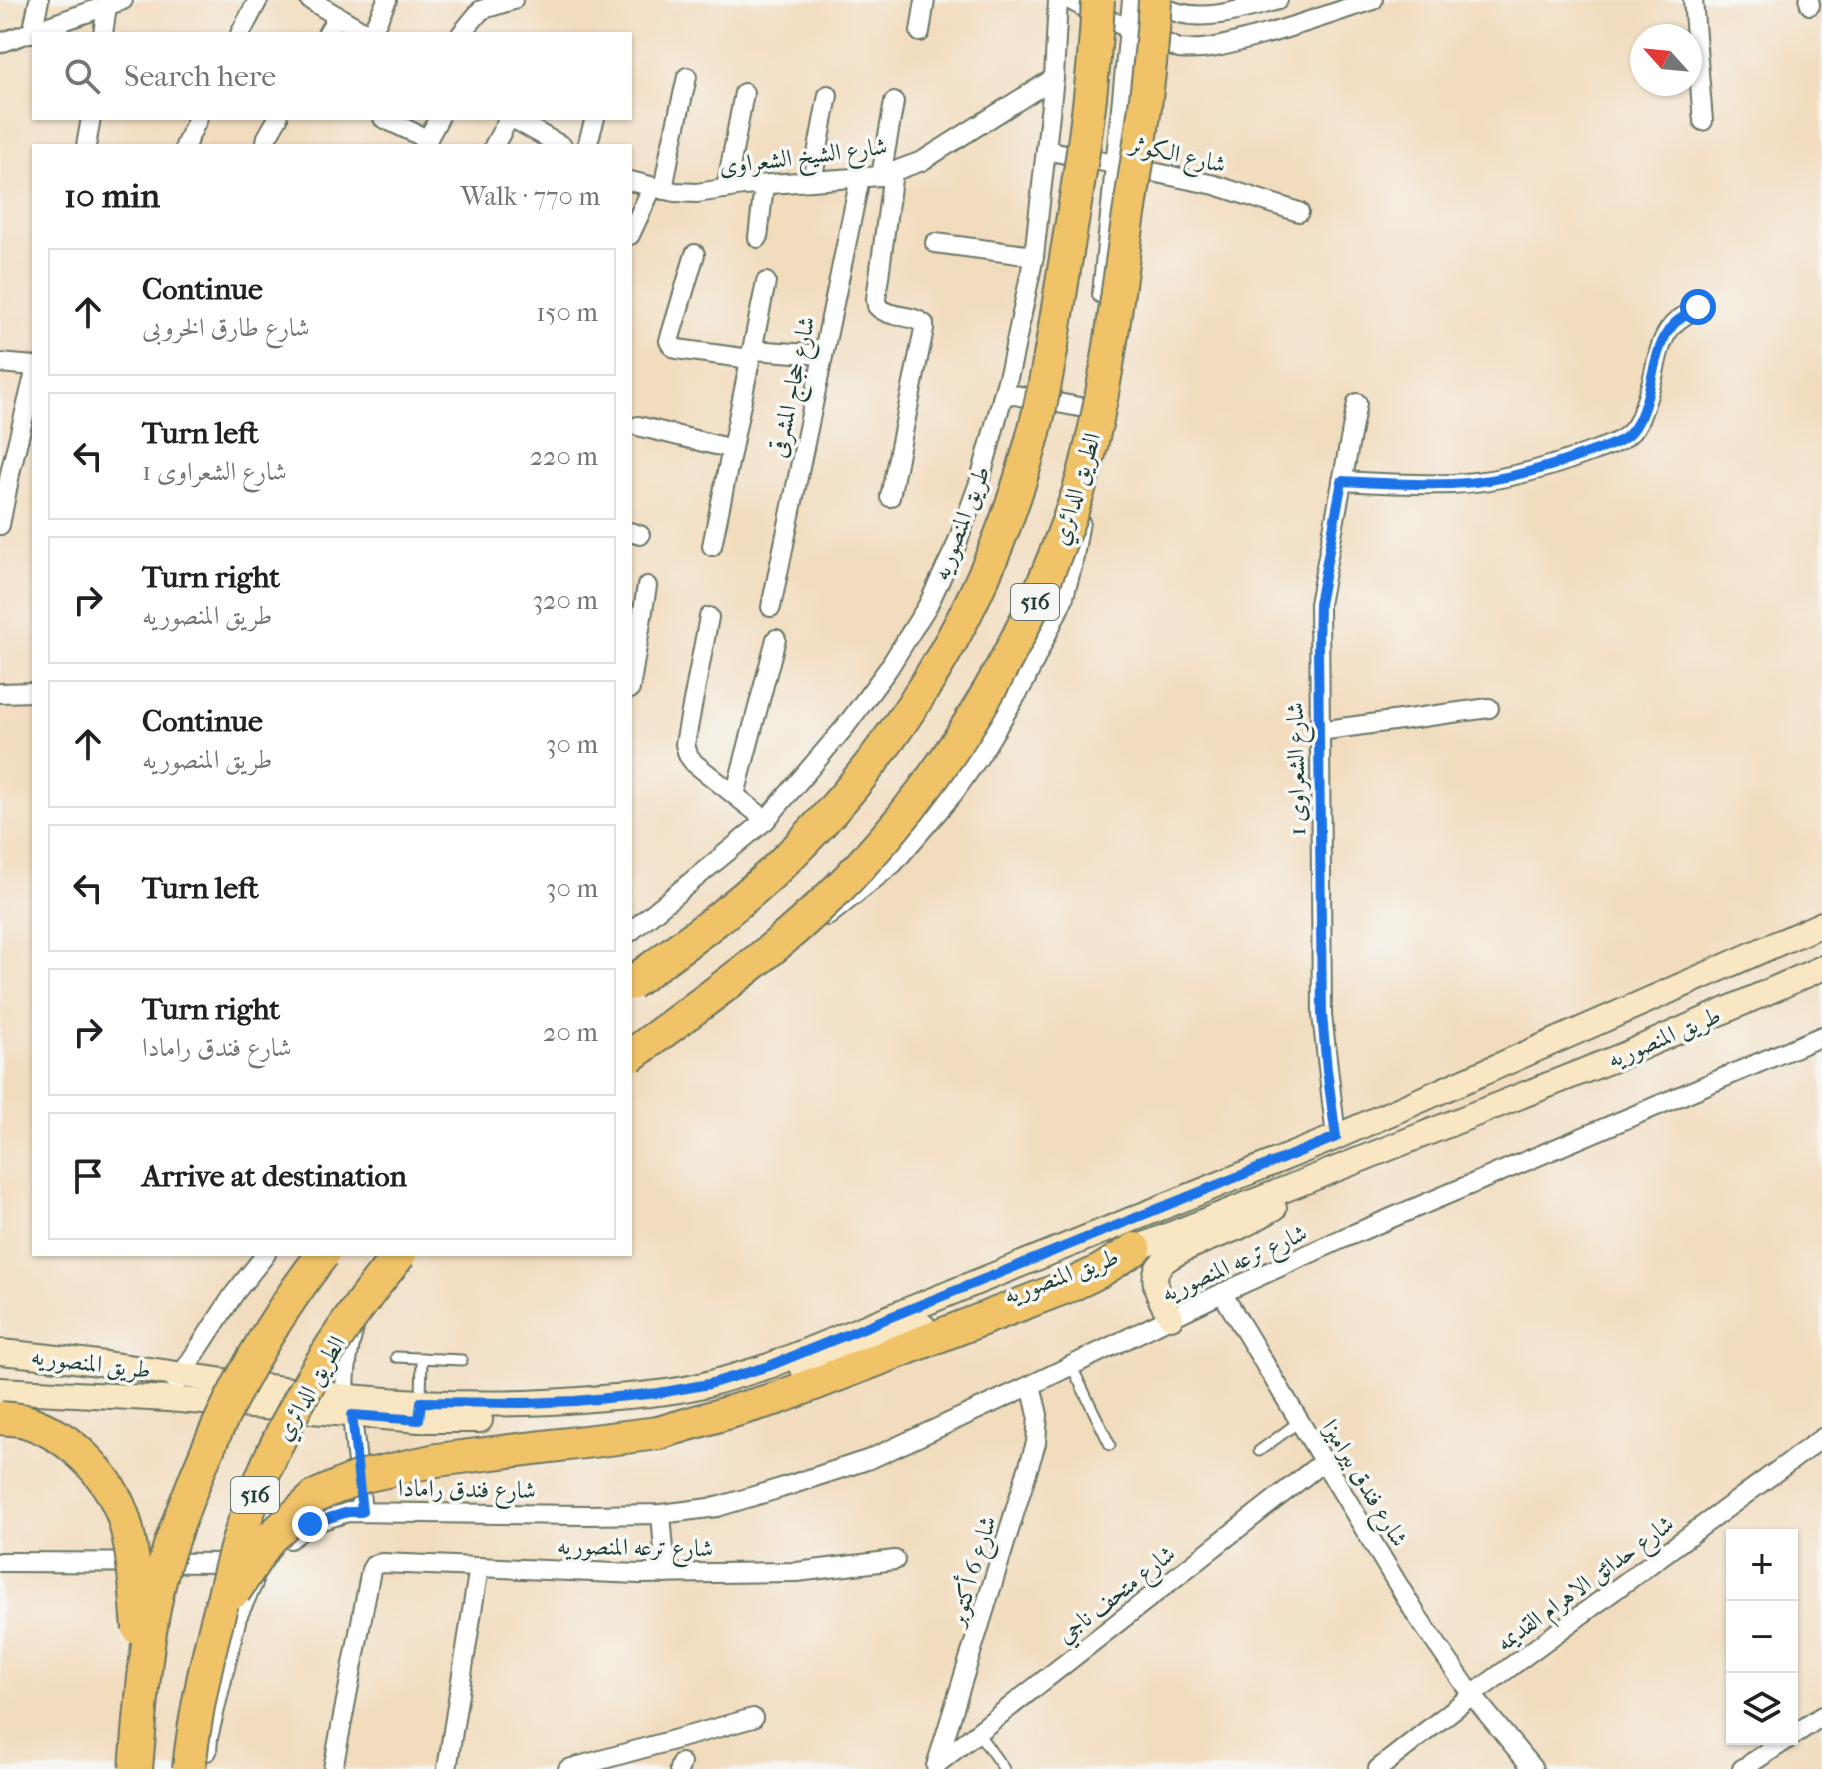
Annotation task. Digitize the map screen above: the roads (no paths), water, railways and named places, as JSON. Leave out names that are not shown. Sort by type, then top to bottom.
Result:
[{"type":"highway","name":"516","points":[[632,983],[717,920],[772,873],[819,825],[874,760],[916,700],[966,614],[998,542],[1028,454],[1046,377],[1087,129],[1096,52],[1098,0]]},
{"type":"highway","name":"الطريق الدائري","points":[[632,1055],[744,972],[803,922],[859,868],[909,810],[955,747],[1031,613],[1076,498],[1103,394],[1149,76],[1166,6]]},
{"type":"highway","points":[[212,1638],[233,1593],[269,1539],[316,1496],[359,1477],[437,1460],[658,1433],[778,1398],[1071,1285],[1135,1249]]},
{"type":"highway","name":"516","points":[[136,1769],[144,1676],[156,1597],[176,1528],[206,1448],[248,1366],[292,1295],[321,1256]]},
{"type":"highway","name":"الطريق الدائري","points":[[189,1769],[212,1638],[242,1528],[267,1466],[296,1406],[333,1343],[372,1288],[400,1256]]},
{"type":"highway","points":[[0,1418],[24,1421],[52,1433],[78,1450],[99,1473],[116,1499],[130,1543],[144,1676]]},
{"type":"main road","name":"طريق المنصوريه","points":[[420,1411],[659,1393],[709,1384],[769,1366],[1336,1137],[1822,924]]},
{"type":"main road","name":"طريق المنصوريه","points":[[0,1390],[348,1406],[508,1419],[625,1412],[673,1406],[721,1395],[767,1382],[1135,1249],[1624,1055],[1822,968]]},
{"type":"main road","points":[[1171,1317],[1155,1280],[1158,1268],[1166,1260],[1255,1219],[1307,1182]]},
{"type":"main road","name":"طريق المنصوريه","points":[[0,1352],[181,1374],[348,1406]]},
{"type":"street","points":[[32,32],[39,0]]},
{"type":"street","points":[[241,32],[258,0]]},
{"type":"street","points":[[310,0],[366,32]]},
{"type":"street","points":[[371,32],[387,0]]},
{"type":"street","points":[[463,32],[481,10],[513,0]]},
{"type":"street","points":[[920,32],[925,0]]},
{"type":"street","name":"طريق المنصوريه","points":[[632,930],[766,820],[845,727],[888,669],[928,605],[956,546],[980,480],[1004,393],[1034,256],[1054,78],[1058,0]]},
{"type":"street","points":[[1070,0],[1102,17],[1187,50],[1217,48],[1373,0]]},
{"type":"street","points":[[632,1062],[851,900],[893,864],[944,806],[979,757],[1025,681],[1063,600],[1079,534],[1132,0]]},
{"type":"street","points":[[1143,0],[1202,15],[1238,5],[1278,0]]},
{"type":"street","points":[[1693,0],[1703,121]]},
{"type":"street","points":[[35,32],[116,2]]},
{"type":"street","points":[[104,32],[116,2]]},
{"type":"street","points":[[1166,6],[1174,46]]},
{"type":"street","points":[[328,32],[338,16]]},
{"type":"street","points":[[0,43],[32,33]]},
{"type":"street","points":[[632,232],[658,189],[687,77]]},
{"type":"street","name":"شارع الشيخ الشعراوى","points":[[632,182],[675,192],[697,193],[887,174],[922,161],[1054,78]]},
{"type":"street","points":[[726,189],[744,93]]},
{"type":"street","points":[[812,181],[828,95]]},
{"type":"street","points":[[890,497],[924,329],[924,324],[917,319],[885,313],[877,306],[876,299],[894,102]]},
{"type":"street","points":[[86,144],[91,120]]},
{"type":"street","points":[[186,144],[197,120]]},
{"type":"street","points":[[265,144],[277,120]]},
{"type":"street","points":[[387,120],[426,142],[438,120]]},
{"type":"street","points":[[495,144],[510,120]]},
{"type":"street","points":[[588,144],[594,120]]},
{"type":"street","points":[[534,124],[559,144]]},
{"type":"street","name":"شارع الكوثر","points":[[1046,150],[1215,185],[1299,212]]},
{"type":"street","name":"شارع حجاج المشرقى","points":[[771,607],[860,178]]},
{"type":"street","points":[[758,238],[764,185]]},
{"type":"street","points":[[935,243],[1034,256]]},
{"type":"street","points":[[695,254],[669,341],[672,346],[677,349],[751,354],[823,355]]},
{"type":"street","points":[[712,546],[766,282]]},
{"type":"street","points":[[1342,481],[1402,484],[1473,482],[1560,464],[1619,441],[1630,434],[1638,421],[1666,335],[1678,320],[1698,307]]},
{"type":"street","points":[[0,363],[32,366]]},
{"type":"street","points":[[0,525],[32,384]]},
{"type":"street","points":[[1004,393],[1090,409]]},
{"type":"street","name":"شارع الشعراوى 1","points":[[1336,1137],[1322,1015],[1319,604],[1357,403]]},
{"type":"street","points":[[638,426],[732,449]]},
{"type":"street","points":[[632,656],[647,586]]},
{"type":"street","points":[[709,617],[685,744],[688,755],[766,820]]},
{"type":"street","points":[[735,795],[776,639]]},
{"type":"street","points":[[0,693],[32,692]]},
{"type":"street","points":[[1319,731],[1489,708]]},
{"type":"street","name":"شارع ترعه المنصوريه","points":[[661,1514],[717,1507],[870,1459],[1222,1293],[1435,1199],[1822,1036]]},
{"type":"street","name":"طريق المنصوريه","points":[[168,1399],[234,1294],[264,1256]]},
{"type":"street","points":[[362,1512],[345,1370],[349,1345],[368,1297],[400,1256]]},
{"type":"street","name":"شارع فندق بيراميزا","points":[[1222,1293],[1417,1616],[1472,1695],[1533,1769]]},
{"type":"street","name":"شارع 6 أكتوبر","points":[[936,1766],[1036,1443],[1038,1415],[1031,1385]]},
{"type":"street","name":"شارع حدائق الاهرام القديمه","points":[[1378,1769],[1472,1695],[1822,1438]]},
{"type":"street","name":"شارع متحف ناجي","points":[[936,1766],[1324,1461]]},
{"type":"street","name":"شارع فندق رامادا","points":[[205,1769],[208,1738],[237,1617],[266,1563],[310,1524],[348,1512],[661,1514]]},
{"type":"street","points":[[661,1514],[666,1574]]},
{"type":"street","name":"شارع ترعه المنصوريه","points":[[333,1769],[374,1565],[666,1574],[797,1572],[895,1560]]},
{"type":"street","points":[[0,1562],[266,1563]]},
{"type":"street","points":[[447,1769],[479,1567]]},
{"type":"street","points":[[1798,1732],[1822,1716]]},
{"type":"street","points":[[568,1769],[753,1718]]},
{"type":"street","points":[[1742,1769],[1779,1745]]},
{"type":"lane","points":[[396,1357],[462,1360]]},
{"type":"lane","points":[[420,1411],[422,1358]]},
{"type":"lane","points":[[1071,1365],[1110,1445]]},
{"type":"lane","points":[[1259,1451],[1300,1421]]},
{"type":"lane","points":[[978,1733],[1004,1769]]}]
